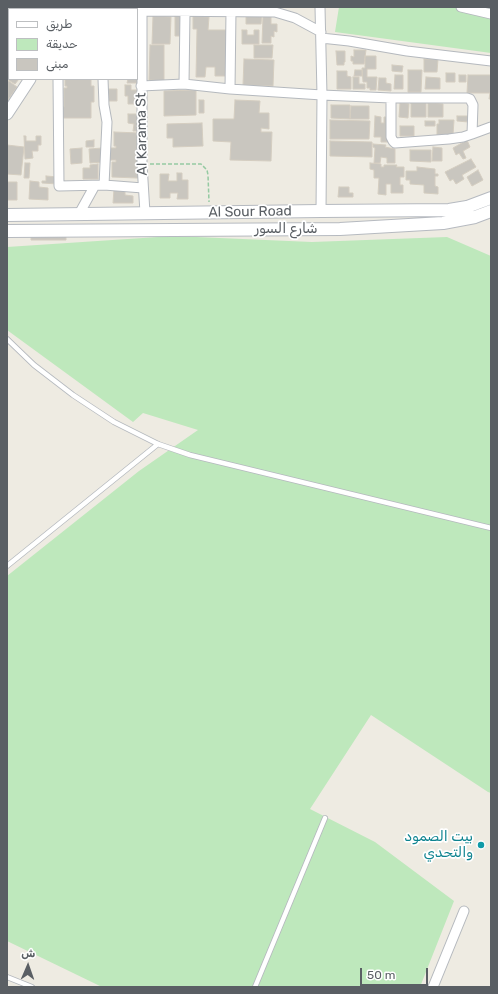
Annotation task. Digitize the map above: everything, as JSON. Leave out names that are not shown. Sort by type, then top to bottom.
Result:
[{"type":"main road","name":"Al Sour Road","points":[[7,216],[321,210],[449,210],[491,198]]},
{"type":"main road","name":"شارع السور","points":[[7,231],[340,229],[443,223],[475,217],[491,211]]},
{"type":"street","points":[[320,7],[322,95],[321,210]]},
{"type":"street","points":[[461,7],[491,14]]},
{"type":"street","points":[[142,9],[185,12],[275,12],[296,18],[321,35],[407,51],[491,61]]},
{"type":"street","name":"Al Karama St","points":[[142,9],[140,53],[142,164],[145,213]]},
{"type":"street","points":[[230,89],[231,11]]},
{"type":"street","points":[[184,84],[185,12]]},
{"type":"street","points":[[7,114],[29,80]]},
{"type":"street","points":[[58,80],[59,186],[143,188]]},
{"type":"street","points":[[79,214],[99,186],[107,122],[104,105],[104,80]]},
{"type":"street","points":[[141,86],[184,84],[230,89],[322,95],[391,98],[467,98],[470,99],[473,105],[472,134]]},
{"type":"street","points":[[391,98],[391,137],[395,143],[463,137],[491,127]]},
{"type":"street","points":[[432,987],[464,911]]},
{"type":"lane","points":[[7,339],[34,365],[73,395],[114,422],[158,444],[190,455],[491,528]]},
{"type":"lane","points":[[7,566],[158,444]]},
{"type":"lane","points":[[255,987],[325,818]]},
{"type":"lane","points":[[7,976],[32,987]]},
{"type":"path","points":[[142,164],[197,163],[204,166],[208,175],[209,212]]},
{"type":"green space","points":[[339,7],[491,7],[491,53],[335,32]]},
{"type":"green space","points":[[173,236],[312,242],[447,237],[491,256],[491,793],[371,715],[310,809],[375,842],[454,901],[420,987],[102,987],[7,941],[7,576],[139,471],[198,430],[143,413],[133,422],[7,330],[7,247]]},
{"type":"building","points":[[246,12],[262,12],[261,24],[246,24]]},
{"type":"building","points":[[153,16],[171,17],[170,44],[152,44]]},
{"type":"building","points":[[175,16],[184,16],[184,36],[175,36]]},
{"type":"building","points":[[193,16],[209,17],[208,30],[230,30],[229,76],[215,76],[215,67],[206,67],[205,77],[196,77],[197,29],[193,29]]},
{"type":"building","points":[[263,16],[271,16],[271,24],[277,24],[277,32],[274,31],[274,37],[271,36],[271,43],[262,43]]},
{"type":"building","points":[[242,30],[247,30],[247,35],[254,35],[254,30],[259,30],[259,44],[242,44]]},
{"type":"building","points":[[150,45],[164,45],[164,81],[149,80]]},
{"type":"building","points":[[254,45],[273,45],[272,58],[254,58]]},
{"type":"building","points":[[354,50],[366,50],[364,64],[353,64],[353,61],[351,61],[351,56],[354,57]]},
{"type":"building","points":[[336,51],[345,51],[344,65],[337,65]]},
{"type":"building","points":[[365,56],[376,56],[376,69],[367,69],[367,77],[377,77],[376,90],[370,90],[370,88],[367,88],[367,82],[363,82],[362,68],[365,68]]},
{"type":"building","points":[[244,59],[274,60],[273,86],[243,85]]},
{"type":"building","points":[[424,59],[438,59],[437,72],[424,72]]},
{"type":"building","points":[[7,64],[8,80],[7,79]]},
{"type":"building","points":[[392,65],[403,66],[402,72],[392,71]]},
{"type":"building","points":[[355,70],[362,70],[362,76],[354,76]]},
{"type":"building","points":[[408,70],[422,70],[421,92],[408,92]]},
{"type":"building","points":[[337,71],[347,71],[347,76],[351,77],[351,89],[337,89]]},
{"type":"building","points":[[446,73],[455,73],[455,82],[446,82]]},
{"type":"building","points":[[395,75],[403,75],[403,89],[394,89]]},
{"type":"building","points":[[459,75],[466,75],[466,82],[459,82]]},
{"type":"building","points":[[468,75],[491,75],[491,99],[489,99],[490,93],[467,93]]},
{"type":"building","points":[[353,77],[359,77],[359,84],[365,84],[365,89],[353,89]]},
{"type":"building","points":[[426,77],[440,78],[440,89],[425,89]]},
{"type":"building","points":[[379,78],[386,78],[386,83],[391,84],[391,91],[378,90]]},
{"type":"building","points":[[7,80],[17,87],[8,100],[7,99]]},
{"type":"building","points":[[9,80],[18,80],[15,84]]},
{"type":"building","points":[[65,80],[91,80],[91,86],[94,86],[94,102],[91,102],[91,118],[62,118],[62,107],[64,107],[64,88],[67,88],[67,86],[65,86]]},
{"type":"building","points":[[128,80],[138,80],[138,83],[127,83]]},
{"type":"building","points":[[125,85],[131,85],[131,90],[137,90],[137,104],[128,104],[128,96],[125,96]]},
{"type":"building","points":[[106,89],[117,89],[117,101],[106,101]]},
{"type":"building","points":[[196,90],[196,115],[164,116],[164,91]]},
{"type":"building","points":[[199,100],[204,100],[204,113],[199,113]]},
{"type":"building","points":[[235,100],[260,101],[259,113],[269,113],[269,129],[261,128],[261,132],[272,132],[271,161],[230,160],[231,142],[213,141],[213,119],[234,119]]},
{"type":"building","points":[[400,103],[409,104],[408,118],[399,117]]},
{"type":"building","points":[[411,103],[426,103],[426,117],[411,117]]},
{"type":"building","points":[[428,103],[443,104],[443,117],[428,117]]},
{"type":"building","points":[[331,105],[350,105],[350,119],[331,118]]},
{"type":"building","points":[[351,106],[369,106],[369,119],[350,119]]},
{"type":"building","points":[[128,114],[140,114],[139,131],[133,131],[134,124],[128,123]]},
{"type":"building","points":[[375,116],[381,117],[381,123],[384,123],[384,117],[390,117],[389,142],[381,142],[381,137],[374,137]]},
{"type":"building","points":[[457,116],[469,116],[468,122],[457,121]]},
{"type":"building","points":[[330,120],[370,121],[369,139],[330,139]]},
{"type":"building","points":[[439,120],[454,120],[453,135],[437,135],[437,124],[439,124]]},
{"type":"building","points":[[425,121],[435,121],[435,126],[425,126]]},
{"type":"building","points":[[202,123],[203,146],[173,147],[173,138],[167,138],[167,124]]},
{"type":"building","points":[[400,126],[414,126],[414,136],[400,136]]},
{"type":"building","points":[[114,132],[140,133],[140,177],[112,177],[112,162],[116,162],[116,160],[110,160],[110,148],[116,148],[116,146],[114,146]]},
{"type":"building","points":[[24,136],[26,136],[26,141],[36,141],[36,136],[41,136],[41,145],[38,145],[38,151],[32,151],[33,158],[25,159]]},
{"type":"building","points":[[94,140],[94,147],[86,147],[86,141]]},
{"type":"building","points":[[467,140],[470,147],[463,151],[466,158],[463,159],[459,153],[456,155],[453,148]]},
{"type":"building","points":[[330,141],[372,142],[372,157],[330,156]]},
{"type":"building","points":[[373,144],[386,145],[385,147],[395,149],[395,163],[387,163],[387,158],[381,157],[380,163],[374,163],[375,148],[373,147]]},
{"type":"building","points":[[7,145],[24,147],[21,175],[7,174]]},
{"type":"building","points":[[433,147],[442,148],[442,161],[432,161]]},
{"type":"building","points":[[82,148],[82,163],[71,164],[70,149]]},
{"type":"building","points":[[102,148],[103,162],[90,163],[89,149]]},
{"type":"building","points":[[410,150],[431,150],[431,162],[410,161]]},
{"type":"building","points":[[471,159],[476,167],[462,175],[464,179],[456,184],[453,179],[450,181],[445,172]]},
{"type":"building","points":[[25,163],[30,163],[29,178],[24,178]]},
{"type":"building","points":[[370,163],[381,164],[381,167],[384,167],[384,165],[397,165],[396,167],[404,167],[404,177],[400,177],[400,185],[403,185],[403,193],[391,193],[391,184],[386,184],[386,195],[378,194],[379,178],[374,178],[374,170],[370,169]]},
{"type":"building","points":[[98,164],[98,179],[83,179],[83,168],[90,168],[90,165]]},
{"type":"building","points":[[417,167],[435,169],[435,174],[438,174],[438,176],[435,176],[435,186],[438,187],[438,194],[424,193],[424,185],[410,184],[410,180],[406,180],[406,171],[417,171]]},
{"type":"building","points":[[478,170],[483,180],[472,186],[467,177]]},
{"type":"building","points":[[177,173],[182,173],[182,180],[188,180],[188,199],[177,199],[178,193],[170,193],[170,198],[160,198],[160,174],[169,174],[168,181],[177,181]]},
{"type":"building","points":[[46,176],[58,177],[58,184],[42,183],[42,181],[46,181]]},
{"type":"building","points":[[30,181],[39,182],[39,187],[48,188],[48,200],[29,199]]},
{"type":"building","points":[[7,182],[17,182],[17,200],[7,200]]},
{"type":"building","points":[[339,187],[349,187],[349,193],[353,193],[353,197],[338,197]]},
{"type":"building","points":[[114,189],[125,190],[125,195],[133,196],[133,203],[113,203]]},
{"type":"building","points":[[66,230],[66,240],[31,240],[31,231]]},
{"type":"place","name":"بيت الصمود والتحدي","points":[[481,845]]}]
